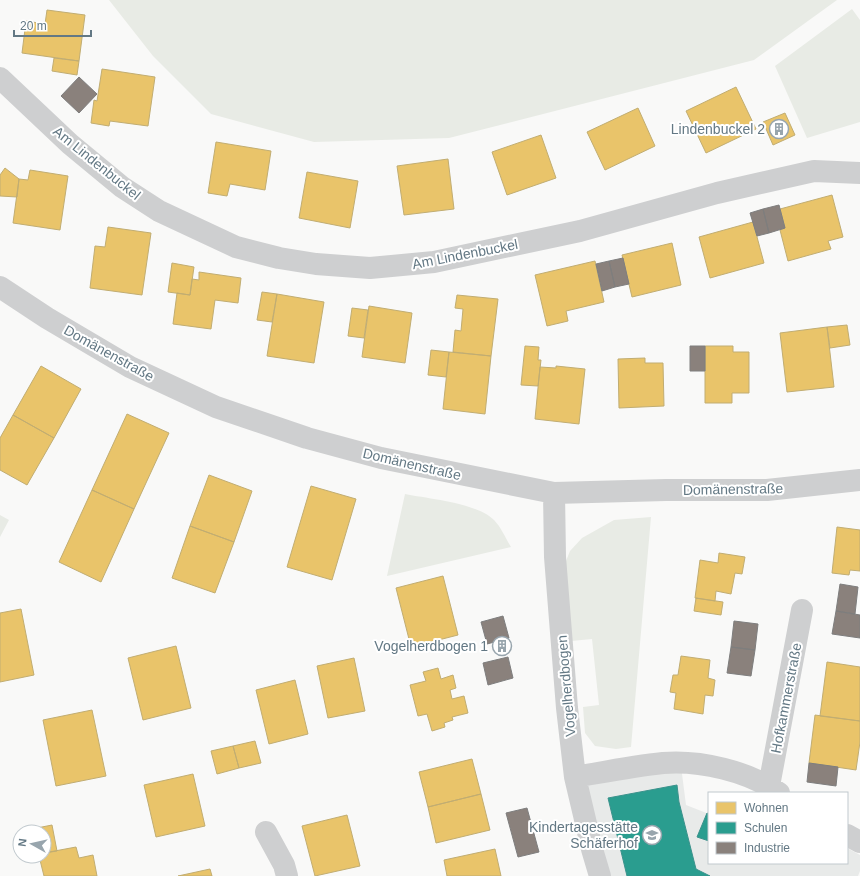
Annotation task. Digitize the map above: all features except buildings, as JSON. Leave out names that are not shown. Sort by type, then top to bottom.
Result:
[{"type":"street","name":"Am Lindenbuckel","points":[[0,78],[70,144],[122,187],[159,211],[236,247],[279,258],[316,264],[370,268],[434,262],[580,231],[717,193],[814,171],[860,173]]},
{"type":"street","name":"Domänenstraße","points":[[0,287],[47,318],[130,367],[216,407],[308,438],[381,458],[554,493],[602,491],[767,490],[860,480]]},
{"type":"street","name":"Vogelherdbogen","points":[[554,493],[555,557],[567,708],[575,777],[600,876]]},
{"type":"street","name":"Hofkammerstraße","points":[[575,777],[663,763],[706,765],[736,772],[774,790],[802,610]]},
{"type":"street","points":[[266,832],[284,865],[287,876]]},
{"type":"street","points":[[848,836],[860,842]]},
{"type":"shaded area","points":[[109,0],[837,0],[754,60],[449,138],[314,142],[211,114],[153,56]]},
{"type":"shaded area","points":[[852,9],[860,20],[860,122],[807,138],[775,66]]},
{"type":"shaded area","points":[[405,494],[452,502],[476,509],[486,514],[497,523],[511,547],[387,576]]},
{"type":"shaded area","points":[[0,515],[9,520],[0,537]]},
{"type":"shaded area","points":[[651,517],[631,747],[616,749],[595,746],[585,733],[583,707],[599,705],[592,639],[571,641],[564,566],[570,551],[582,538],[614,520]]},
{"type":"shaded area","points":[[681,766],[686,805],[708,814],[708,864],[848,864],[848,849],[860,855],[860,871],[858,876],[611,876],[600,842],[585,778]]},
{"type":"place","name":"Lindenbuckel 2","points":[[779,129]]},
{"type":"place","name":"Vogelherdbogen 1","points":[[502,646]]},
{"type":"place","name":"Kindertagesstätte Schäferhof","points":[[652,835]]}]
